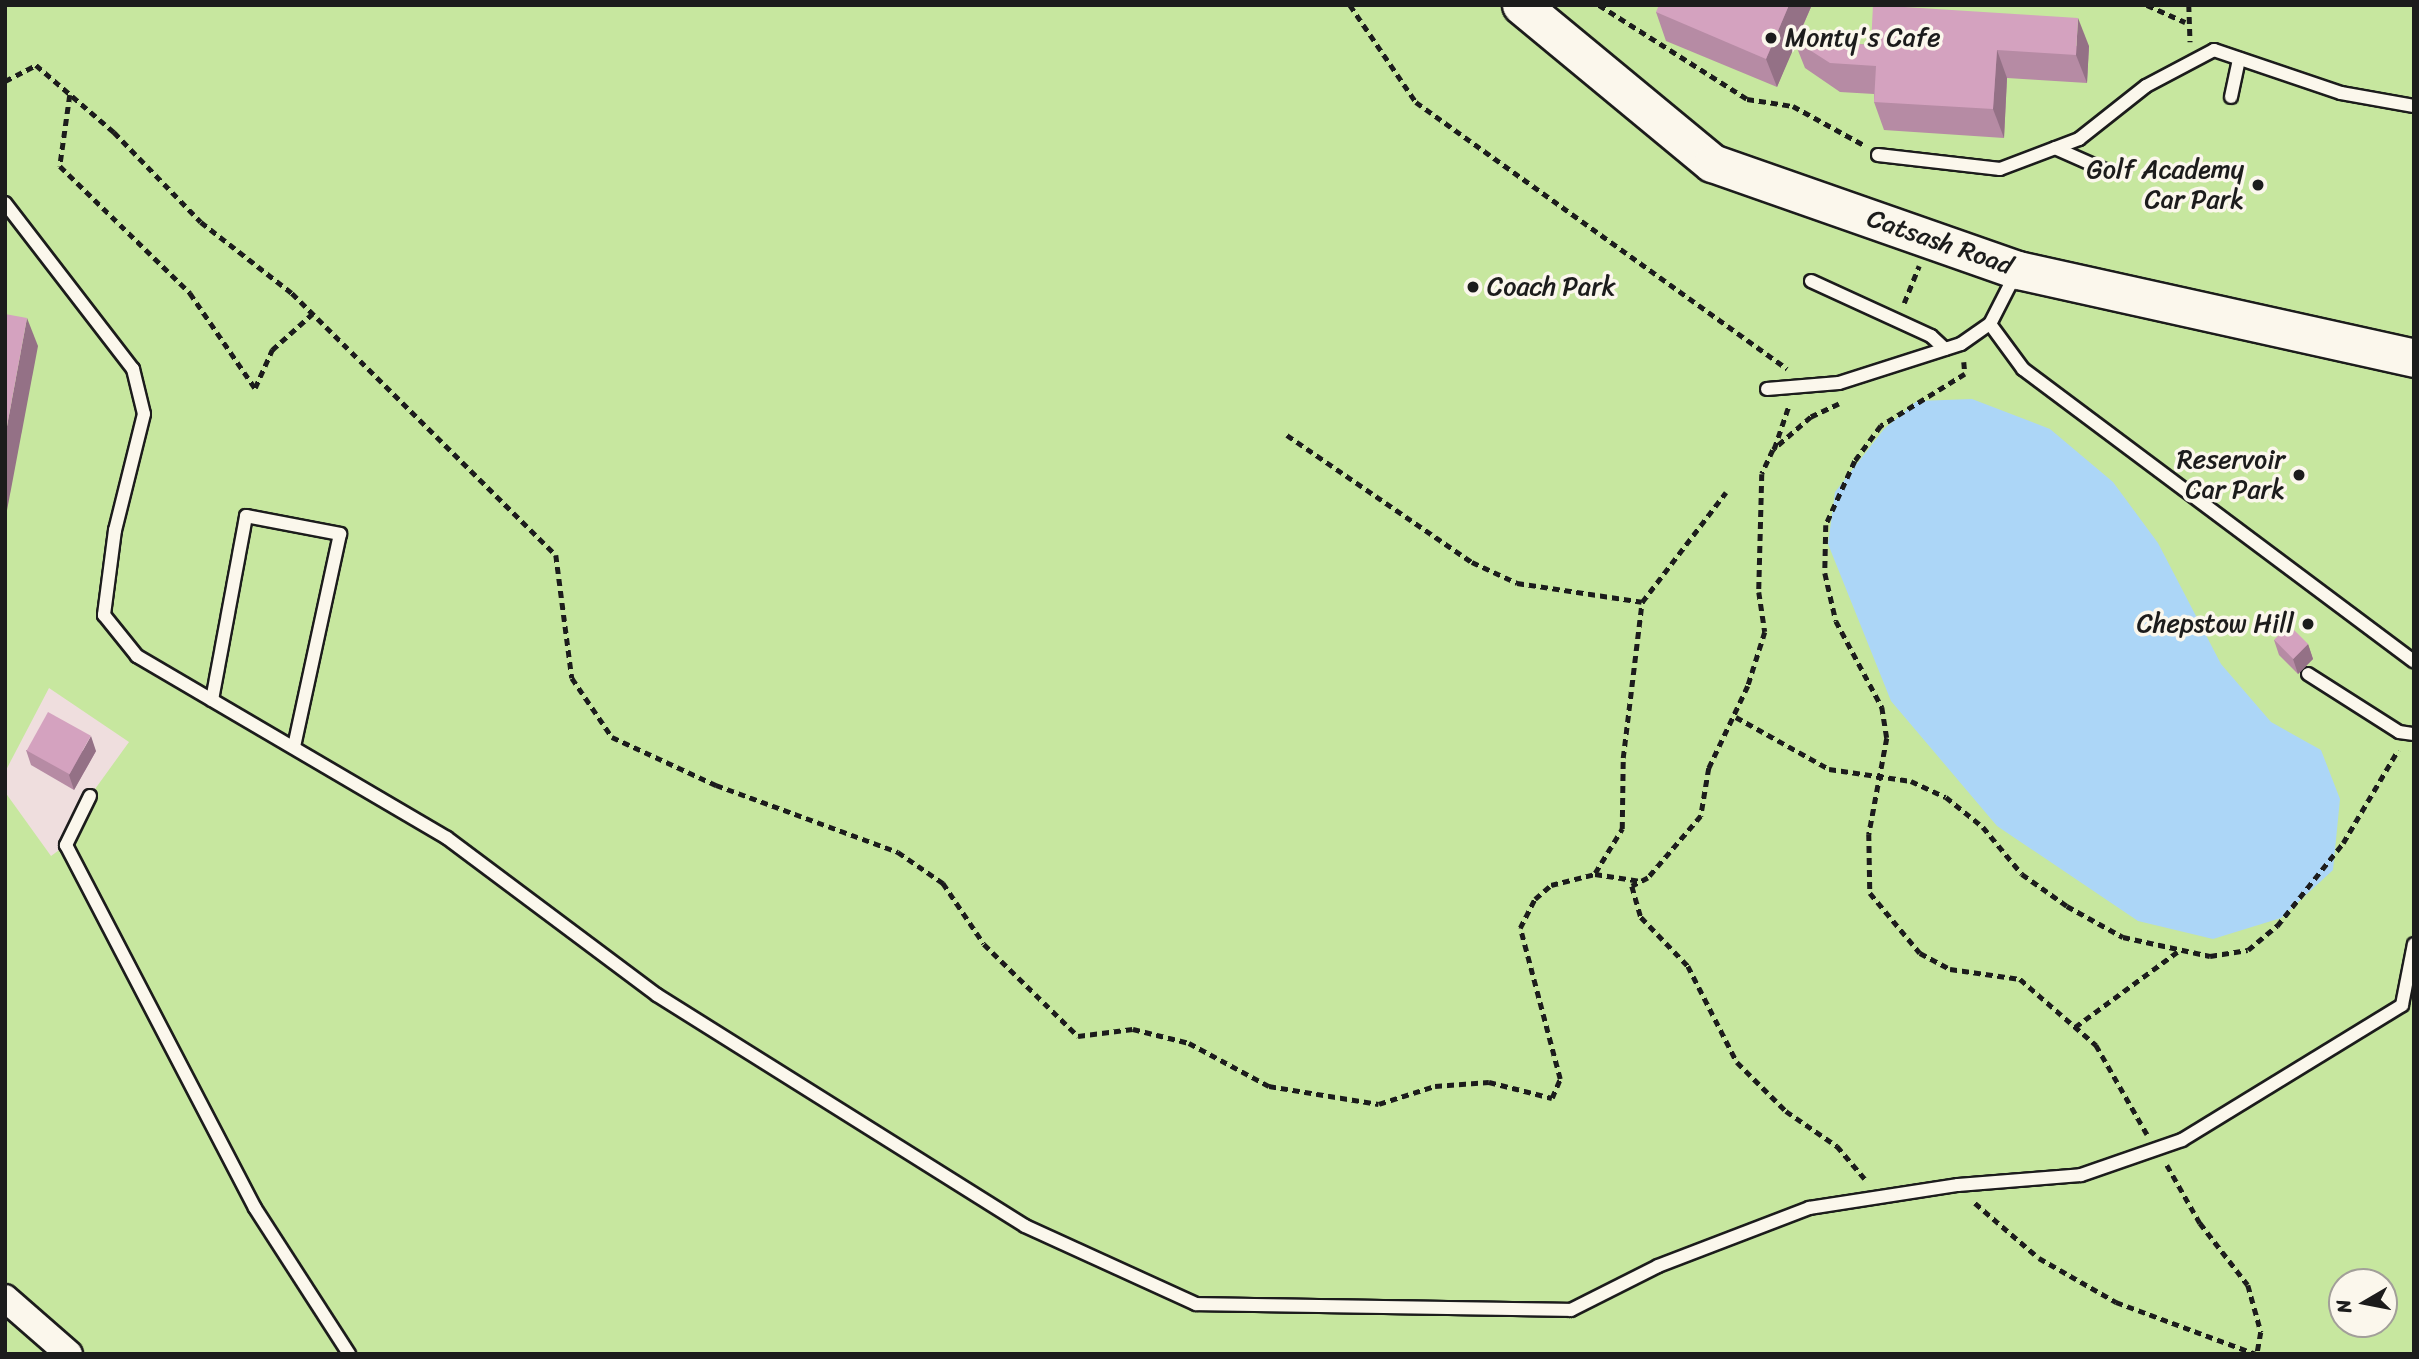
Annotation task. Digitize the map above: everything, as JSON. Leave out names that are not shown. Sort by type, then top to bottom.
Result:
[{"type":"street","name":"Catsash Road","points":[[1521,5],[1712,163],[2018,270],[2414,358]]},
{"type":"street","points":[[5,1298],[69,1354]]},
{"type":"lane","points":[[1878,155],[2000,169],[2079,139],[2146,86],[2214,50],[2341,93],[2414,106]]},
{"type":"lane","points":[[2231,97],[2239,59]]},
{"type":"lane","points":[[2054,148],[2107,171]]},
{"type":"lane","points":[[5,202],[133,369],[144,414],[115,530],[104,615],[137,656],[447,838],[657,995],[1025,1226],[1196,1304],[1571,1310],[1658,1266],[1809,1208],[1958,1185],[2081,1175],[2182,1140],[2402,1005],[2414,944]]},
{"type":"lane","points":[[1768,389],[1839,383],[1961,344],[1990,324],[2018,270]]},
{"type":"lane","points":[[1811,281],[1897,321],[1945,349]]},
{"type":"lane","points":[[1990,324],[2024,369],[2414,661]]},
{"type":"lane","points":[[212,700],[246,516],[340,534],[295,747]]},
{"type":"lane","points":[[2308,674],[2411,734]]},
{"type":"lane","points":[[90,796],[66,845],[256,1208],[349,1354]]},
{"type":"path","points":[[1350,5],[1416,102],[1774,353],[1788,370],[1789,412],[1762,474],[1759,539],[1765,632],[1736,717],[1709,768],[1701,816],[1640,881],[1632,886],[1641,917],[1688,967],[1737,1062],[1786,1111],[1837,1146],[1880,1197]]},
{"type":"path","points":[[1599,5],[1747,99],[1793,106],[1878,155]]},
{"type":"path","points":[[2147,5],[2185,22],[2189,5]]},
{"type":"path","points":[[5,81],[36,65],[201,222],[312,314],[556,555],[572,678],[612,737],[716,785],[898,852],[943,883],[984,944],[1078,1036],[1133,1029],[1189,1043],[1269,1086],[1379,1104],[1435,1086],[1489,1082],[1552,1098],[1560,1079],[1520,928],[1535,899],[1551,886],[1595,873],[1640,881]]},
{"type":"path","points":[[70,95],[60,166],[190,293],[255,388],[272,350],[312,314]]},
{"type":"path","points":[[1897,321],[1930,239]]},
{"type":"path","points":[[1958,1185],[2002,1231],[2105,1296],[2257,1354],[2261,1332],[2248,1285],[2200,1223],[2096,1045],[2020,979],[1950,969],[1920,953],[1877,909],[1868,873],[1879,774],[1887,738],[1882,707],[1836,621],[1825,573],[1826,525],[1855,461],[1881,426],[1965,374],[1961,344]]},
{"type":"path","points":[[1773,450],[1811,417],[1844,401]]},
{"type":"path","points":[[1287,435],[1472,562],[1517,583],[1642,602]]},
{"type":"path","points":[[1595,873],[1622,829],[1626,743],[1642,602],[1726,492]]},
{"type":"path","points":[[1736,717],[1829,769],[1879,774],[1946,797],[1983,827],[2022,874],[2067,906],[2123,937],[2177,952],[2210,956],[2248,950],[2277,926],[2343,843],[2411,734]]},
{"type":"path","points":[[2075,1027],[2177,952]]},
{"type":"green space","points":[[5,5],[2414,5],[2414,1354],[5,1354],[5,792],[51,856],[66,845],[90,796],[129,742],[49,688],[5,772]]},
{"type":"water","points":[[1972,399],[2050,429],[2113,482],[2158,543],[2221,664],[2271,722],[2321,750],[2340,799],[2333,870],[2281,918],[2213,939],[2138,921],[1997,826],[1891,701],[1828,544],[1835,492],[1884,429],[1917,401]]},
{"type":"building","points":[[1659,5],[1789,5],[1766,59],[1656,12]]},
{"type":"building","points":[[1873,5],[2078,18],[2076,55],[1997,50],[1993,109],[1874,102],[1876,66],[1830,63],[1794,40],[1871,45]]},
{"type":"building","points":[[5,314],[27,318],[5,437]]},
{"type":"building","points":[[2289,625],[2308,644],[2293,659],[2274,640]]},
{"type":"building","points":[[48,712],[91,736],[70,774],[27,750]]},
{"type":"place","name":"Monty's Cafe","points":[[1771,38]]},
{"type":"place","name":"Golf Academy Car Park","points":[[2258,185]]},
{"type":"place","name":"Coach Park","points":[[1473,287]]},
{"type":"place","name":"Reservoir Car Park","points":[[2299,475]]},
{"type":"place","name":"Chepstow Hill","points":[[2308,624]]}]
